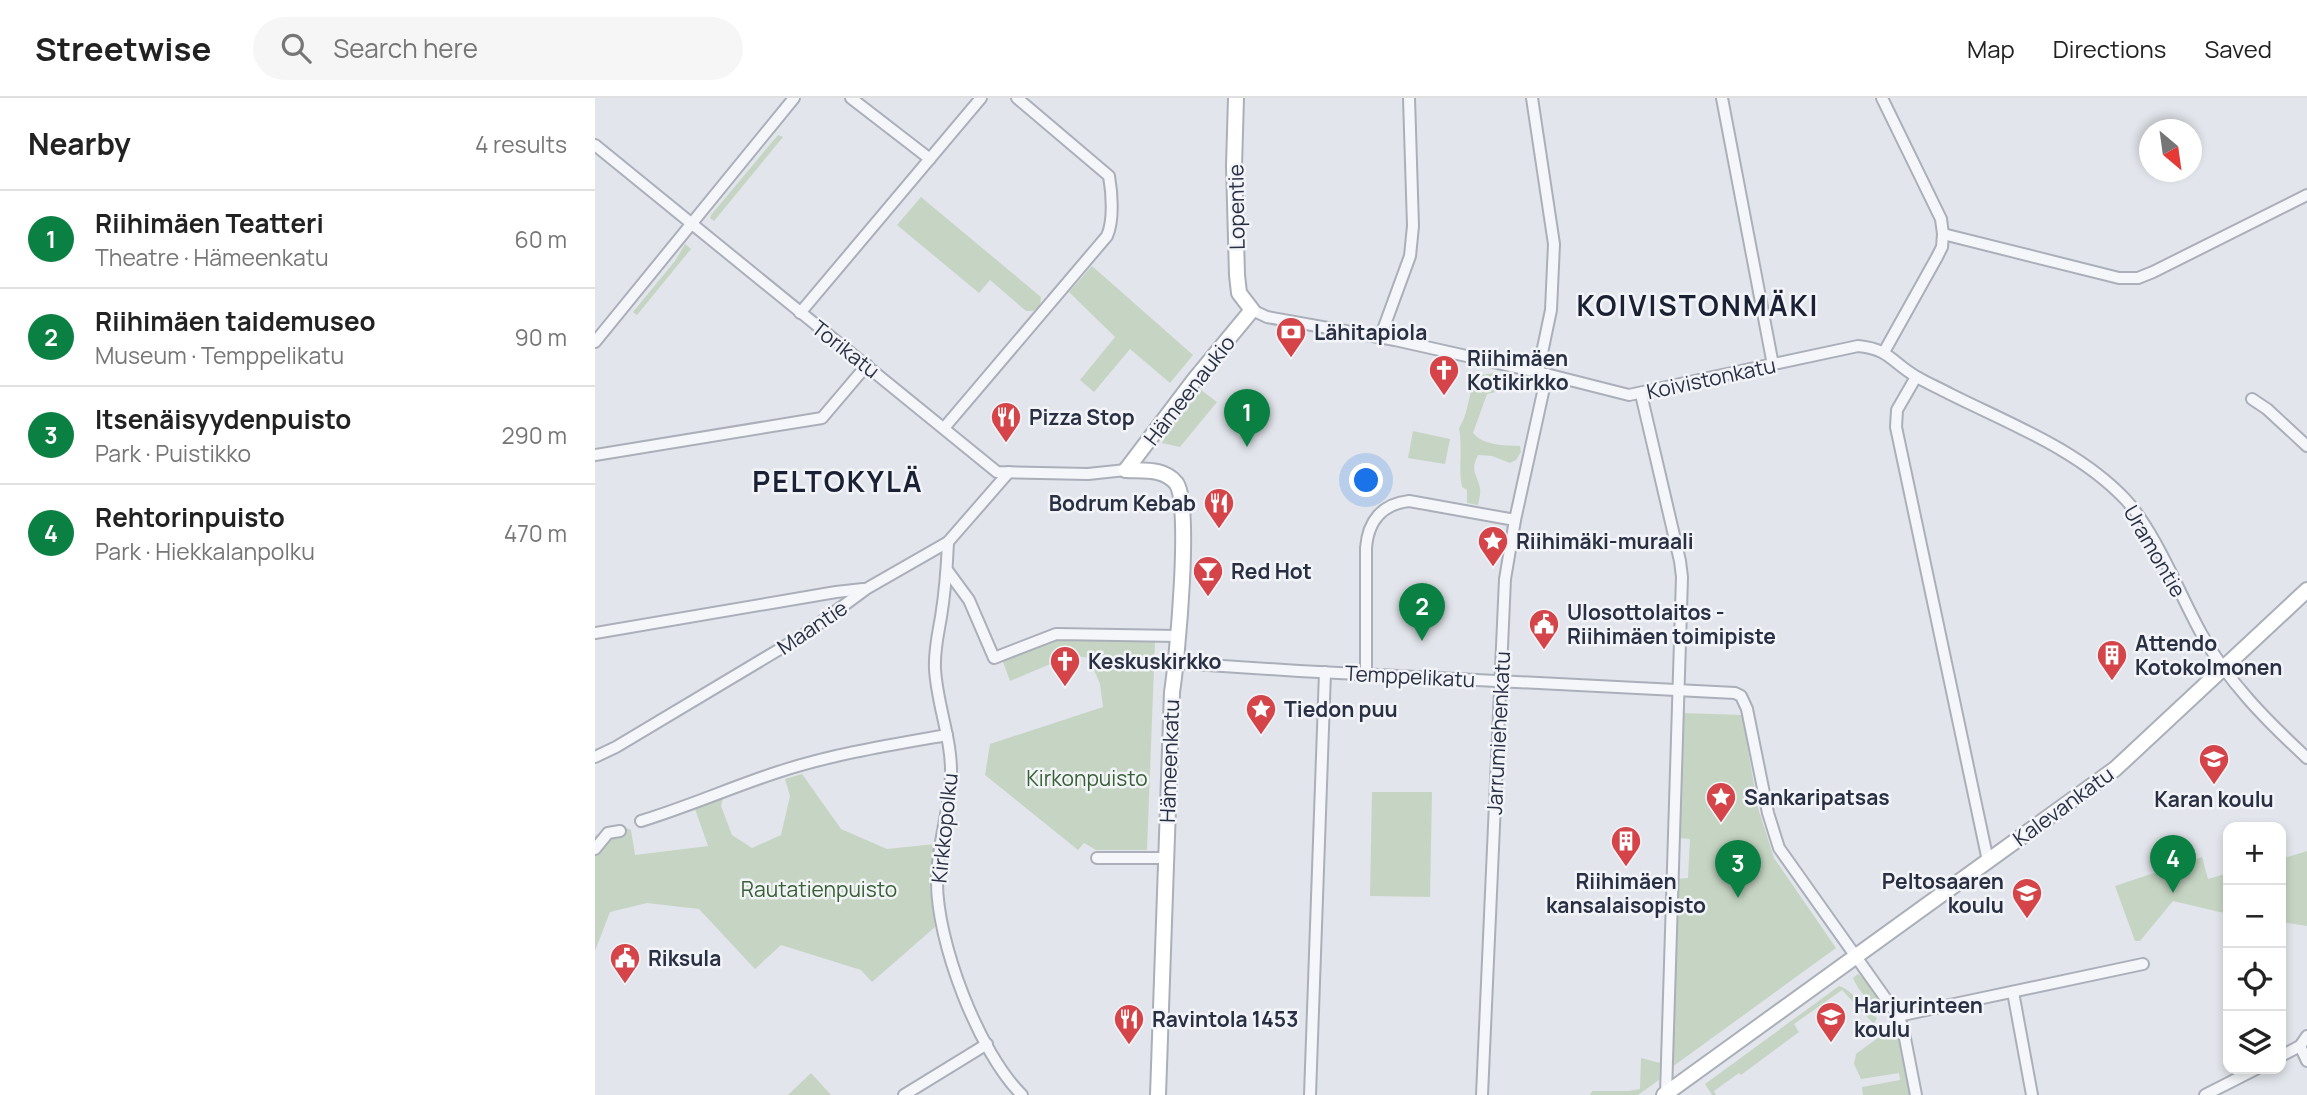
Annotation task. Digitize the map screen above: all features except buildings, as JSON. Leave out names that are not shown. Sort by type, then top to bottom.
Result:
[{"type":"street","points":[[595,342],[794,98]]},
{"type":"street","points":[[851,98],[930,159]]},
{"type":"street","points":[[800,313],[981,98]]},
{"type":"street","points":[[944,428],[1107,236],[1110,229],[1111,186],[1108,176],[1017,98]]},
{"type":"street","name":"Lopentie","points":[[1236,98],[1234,166],[1237,275],[1239,293],[1252,310]]},
{"type":"street","points":[[1380,338],[1410,256],[1413,226],[1409,98]]},
{"type":"street","name":"Jarrumiehenkatu","points":[[1482,1095],[1505,579],[1551,310],[1554,244],[1532,98]]},
{"type":"street","points":[[1722,98],[1773,365]]},
{"type":"street","points":[[1882,98],[1936,207],[1943,234],[1942,247],[1884,352]]},
{"type":"street","name":"Torikatu","points":[[595,145],[997,472],[1088,474],[1126,470]]},
{"type":"street","points":[[1943,234],[2130,279],[2153,272],[2306,196]]},
{"type":"street","name":"Koivistonkatu","points":[[1252,310],[1267,317],[1542,373],[1618,394],[1641,394],[1858,346],[1874,347],[1884,352]]},
{"type":"street","name":"Hämeenaukio","points":[[1126,470],[1252,310]]},
{"type":"street","name":"Uramontie","points":[[1884,352],[1916,377],[2060,450],[2094,471],[2113,488],[2147,530],[2223,669],[2307,758]]},
{"type":"street","points":[[595,455],[822,418],[867,365]]},
{"type":"street","points":[[1916,377],[1897,410],[1896,427],[1988,861]]},
{"type":"street","points":[[1641,394],[1682,577],[1665,1094]]},
{"type":"street","points":[[2252,399],[2267,409],[2307,446]]},
{"type":"street","name":"Hämeenkatu","points":[[1126,470],[1165,473],[1182,493],[1184,519],[1177,663],[1172,692],[1158,1095]]},
{"type":"street","name":"Maantie","points":[[595,757],[805,634],[866,589],[949,542],[1009,472]]},
{"type":"street","points":[[1366,674],[1366,548],[1368,533],[1376,516],[1384,508],[1409,501],[1514,520]]},
{"type":"street","name":"Kirkkopolku","points":[[949,542],[934,652],[937,692],[950,750],[951,774],[937,864],[938,911],[961,985],[986,1045],[1022,1095]]},
{"type":"street","points":[[947,570],[969,600],[994,658],[1056,634],[1178,636]]},
{"type":"street","points":[[595,633],[866,589]]},
{"type":"street","name":"Kalevankatu","points":[[1665,1094],[2115,769],[2307,590]]},
{"type":"street","name":"Temppelikatu","points":[[1177,663],[1728,691],[1741,696],[1747,709],[1768,813],[1779,848],[1855,957]]},
{"type":"street","points":[[1310,1095],[1325,672]]},
{"type":"street","points":[[641,821],[689,806],[780,771],[840,755],[947,735]]},
{"type":"street","points":[[595,849],[608,832],[620,831]]},
{"type":"street","points":[[1097,858],[1166,858]]},
{"type":"street","points":[[1855,957],[1898,1016],[1903,1028],[1916,1095]]},
{"type":"street","points":[[1898,1016],[2143,964]]},
{"type":"street","points":[[2013,992],[2032,1095]]},
{"type":"street","points":[[2286,1053],[2300,1046],[2307,1036]]},
{"type":"street","points":[[904,1095],[986,1045]]},
{"type":"street","points":[[2300,1046],[2307,1061]]},
{"type":"street","points":[[2205,1095],[2246,1074]]},
{"type":"green space","points":[[778,135],[783,137],[714,221],[710,218],[711,215]]},
{"type":"green space","points":[[921,197],[1041,297],[1040,306],[1033,311],[1026,311],[990,280],[979,293],[897,225]]},
{"type":"green space","points":[[685,244],[691,249],[637,315],[633,312],[675,261]]},
{"type":"green space","points":[[1092,266],[1193,355],[1170,383],[1130,349],[1094,392],[1080,380],[1115,337],[1069,292]]},
{"type":"green space","points":[[1495,373],[1501,380],[1496,392],[1487,394],[1473,433],[1488,443],[1520,446],[1521,452],[1516,460],[1510,463],[1492,456],[1478,455],[1474,469],[1480,490],[1478,505],[1467,503],[1467,490],[1462,487],[1459,428],[1475,381],[1479,375]]},
{"type":"green space","points":[[1201,390],[1217,402],[1180,447],[1162,443],[1171,426]]},
{"type":"green space","points":[[1413,431],[1450,439],[1445,464],[1408,458]]},
{"type":"green space","name":"Kirkonpuisto","points":[[1056,639],[1155,642],[1147,850],[1096,850],[1084,843],[1078,850],[985,775],[990,744],[1103,707],[1100,684],[1089,658],[1072,655],[1010,681],[1002,659]]},
{"type":"green space","points":[[1682,713],[1742,715],[1758,808],[1774,858],[1836,948],[1668,1070],[1675,879],[1688,878],[1690,839],[1677,838]]},
{"type":"green space","name":"Rautatienpuisto","points":[[802,774],[841,829],[887,849],[935,844],[930,888],[935,927],[872,982],[861,970],[781,945],[755,969],[699,909],[647,903],[610,912],[595,951],[595,836],[612,828],[631,830],[635,855],[708,846],[694,806],[724,795],[721,806],[732,835],[752,848],[781,835],[790,796],[785,779]]},
{"type":"green space","points":[[1372,792],[1432,792],[1430,897],[1370,896]]},
{"type":"green space","points":[[2307,851],[2307,926],[2286,923],[2286,857]]},
{"type":"green space","points":[[2202,857],[2208,879],[2223,874],[2223,913],[2173,901],[2140,941],[2135,941],[2115,886]]},
{"type":"green space","points":[[1858,974],[1865,979],[1887,1011],[1878,1009],[1862,993],[1853,978]]},
{"type":"green space","points":[[1839,986],[1877,1018],[1874,1024],[1842,990],[1794,1024],[1799,1032],[1741,1075],[1739,1073],[1714,1091],[1716,1095],[1712,1095],[1705,1084]]},
{"type":"green space","points":[[1894,1026],[1898,1026],[1913,1095],[1863,1095],[1862,1087],[1900,1080],[1899,1073],[1861,1079],[1854,1064],[1856,1054]]},
{"type":"green space","points":[[1641,1058],[1660,1063],[1659,1080],[1638,1095],[1590,1095],[1592,1091],[1640,1089]]},
{"type":"green space","points":[[811,1073],[831,1095],[788,1095]]},
{"type":"place","name":"Lähitapiola","points":[[1291,359]]},
{"type":"place","name":"Riihimäen Kotikirkko","points":[[1444,397]]},
{"type":"place","name":"Pizza Stop","points":[[1006,444]]},
{"type":"place","name":"Riihimäen Teatteri","points":[[1247,447]]},
{"type":"place","name":"Bodrum Kebab","points":[[1219,530]]},
{"type":"place","name":"Riihimäki-muraali","points":[[1493,568]]},
{"type":"place","name":"Red Hot","points":[[1208,598]]},
{"type":"place","name":"Riihimäen taidemuseo","points":[[1422,641]]},
{"type":"place","name":"Ulosottolaitos - Riihimäen toimipiste","points":[[1544,651]]},
{"type":"place","name":"Attendo Kotokolmonen","points":[[2112,682]]},
{"type":"place","name":"Keskuskirkko","points":[[1065,688]]},
{"type":"place","name":"Tiedon puu","points":[[1261,736]]},
{"type":"place","name":"Karan koulu","points":[[2214,786]]},
{"type":"place","name":"Sankaripatsas","points":[[1721,824]]},
{"type":"place","name":"Riihimäen kansalaisopisto","points":[[1626,868]]},
{"type":"place","name":"Rehtorinpuisto","points":[[2173,893]]},
{"type":"place","name":"Itsenäisyydenpuisto","points":[[1738,898]]},
{"type":"place","name":"Peltosaaren koulu","points":[[2027,920]]},
{"type":"place","name":"Riksula","points":[[625,985]]},
{"type":"place","name":"Harjurinteen koulu","points":[[1831,1044]]},
{"type":"place","name":"Ravintola 1453","points":[[1129,1046]]},
{"type":"district","name":"KOIVISTONMÄKI","points":[[1698,305]]},
{"type":"district","name":"PELTOKYLÄ","points":[[838,481]]}]
